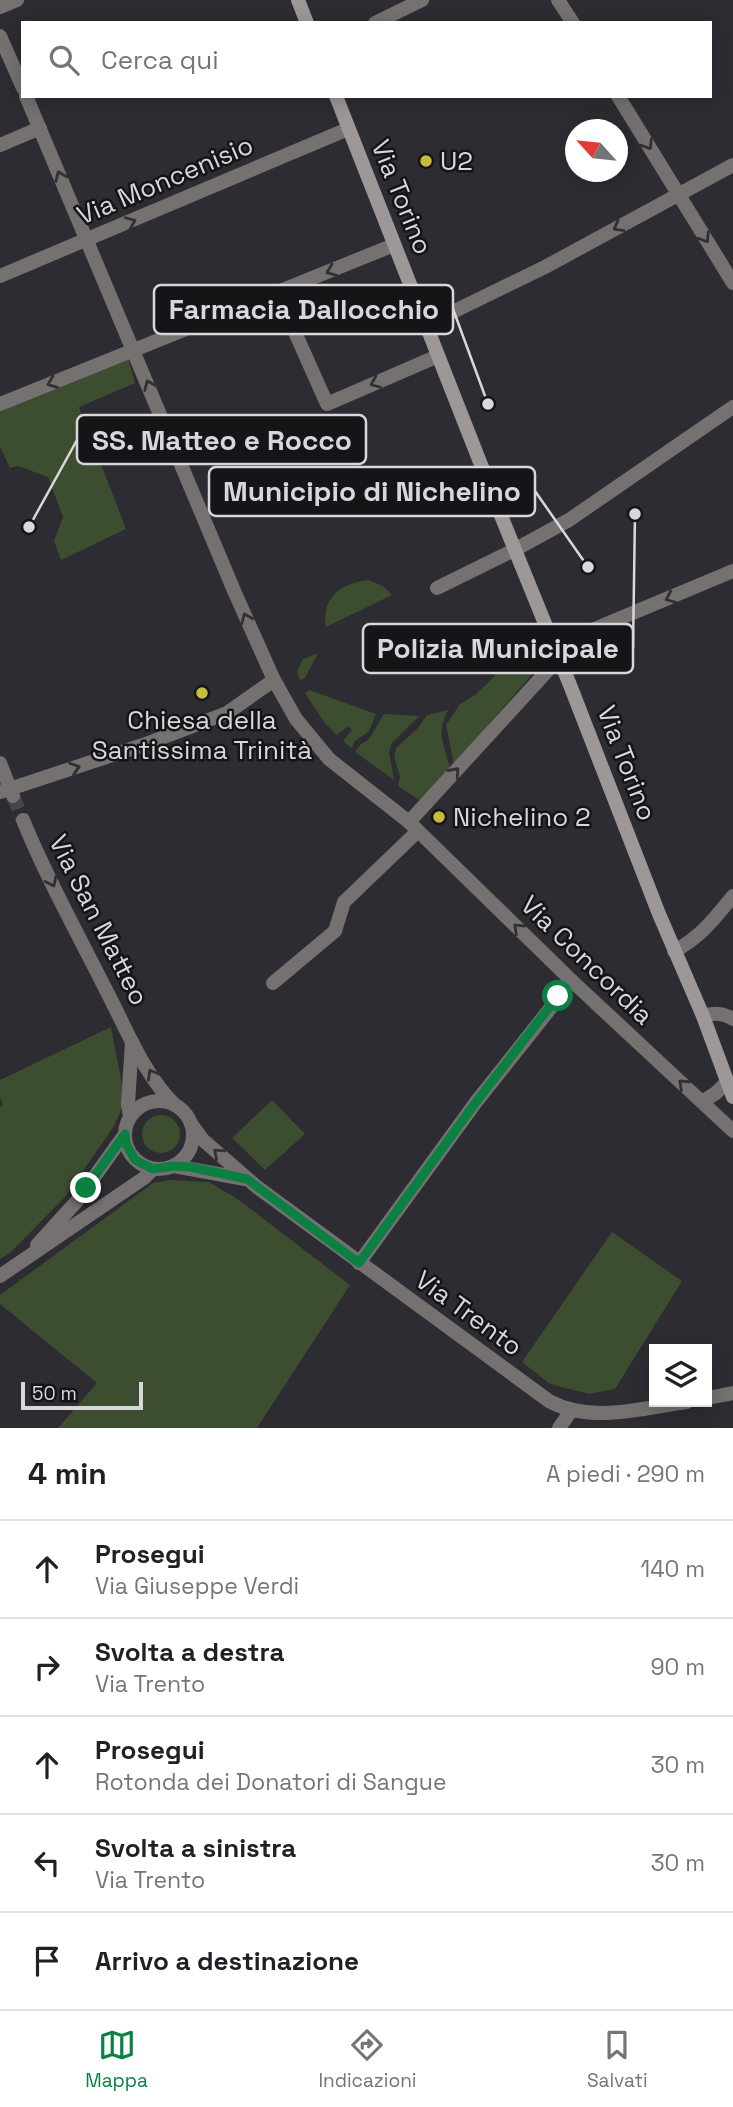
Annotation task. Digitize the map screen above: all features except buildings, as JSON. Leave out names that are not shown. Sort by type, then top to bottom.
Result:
[{"type":"main road","points":[[298,0],[306,21]]},
{"type":"main road","name":"Via Torino","points":[[336,98],[733,1097]]},
{"type":"street","points":[[0,7],[16,0]]},
{"type":"street","points":[[379,21],[422,0]]},
{"type":"street","points":[[558,0],[571,21]]},
{"type":"street","points":[[0,36],[21,84]]},
{"type":"street","name":"Via Concordia","points":[[27,98],[235,593],[274,680],[296,719],[329,759],[414,827],[572,981],[733,1131]]},
{"type":"street","points":[[619,98],[733,283]]},
{"type":"street","points":[[0,145],[40,128]]},
{"type":"street","name":"Via Moncenisio","points":[[0,276],[348,129]]},
{"type":"street","points":[[426,326],[545,267],[733,165]]},
{"type":"street","points":[[0,404],[394,246]]},
{"type":"street","points":[[277,292],[327,404],[438,356]]},
{"type":"street","points":[[437,588],[516,550],[569,520],[733,407]]},
{"type":"street","points":[[273,983],[335,931],[344,902],[414,827],[557,652],[733,571]]},
{"type":"street","points":[[0,763],[8,792],[143,746],[227,713],[274,680]]},
{"type":"street","name":"Via San Matteo","points":[[23,820],[132,1040],[163,1092],[176,1105]]},
{"type":"street","points":[[674,951],[689,944],[710,925],[733,896]]},
{"type":"street","points":[[359,1263],[476,1102],[572,981]]},
{"type":"street","points":[[703,1016],[712,1013],[733,1019]]},
{"type":"street","name":"Via San Matteo","points":[[130,1117],[128,1104],[132,1040]]},
{"type":"street","points":[[702,1102],[727,1082]]},
{"type":"street","points":[[19,1264],[77,1201],[125,1134],[130,1117],[136,1109],[154,1101],[176,1105],[191,1124],[192,1143],[189,1152],[174,1166],[153,1169],[135,1160],[126,1144],[125,1134]]},
{"type":"street","name":"Via Trento","points":[[191,1124],[203,1140],[247,1179],[538,1394],[571,1411],[611,1413],[652,1407]]},
{"type":"street","name":"Via Trento","points":[[174,1166],[247,1179]]},
{"type":"street","points":[[0,1276],[144,1178],[153,1169]]},
{"type":"street","points":[[712,1397],[733,1393]]},
{"type":"street","points":[[559,1428],[571,1411]]},
{"type":"green space","points":[[128,358],[135,383],[79,407],[126,529],[61,560],[54,541],[63,517],[48,477],[18,466],[10,468],[0,447],[0,409]]},
{"type":"green space","points":[[368,580],[383,586],[392,595],[326,627],[327,608],[335,594],[349,585]]},
{"type":"green space","points":[[522,623],[539,666],[454,765],[446,725],[460,704],[475,695],[493,678],[508,655]]},
{"type":"green space","points":[[318,653],[305,678],[300,680],[297,671],[303,659]]},
{"type":"green space","points":[[309,690],[376,714],[369,731],[355,741],[352,748],[343,741],[352,730],[348,726],[337,735],[324,722],[305,693]]},
{"type":"green space","points":[[448,710],[442,732],[450,768],[422,802],[398,786],[400,776],[394,757],[396,748],[417,729],[427,715]]},
{"type":"green space","points":[[384,714],[419,716],[392,743],[389,752],[394,780],[355,752],[369,739]]},
{"type":"green space","points":[[111,1027],[125,1101],[114,1126],[65,1197],[10,1253],[0,1259],[0,1107],[3,1105],[0,1098],[0,1080]]},
{"type":"green space","points":[[272,1100],[305,1134],[265,1170],[232,1138]]},
{"type":"green space","points":[[161,1115],[174,1121],[180,1134],[174,1147],[161,1153],[148,1147],[142,1134],[148,1121]]},
{"type":"green space","points":[[171,1180],[209,1182],[239,1200],[350,1285],[257,1428],[58,1428],[97,1383],[0,1304],[0,1295],[153,1183]]},
{"type":"green space","points":[[612,1232],[682,1281],[615,1389],[589,1394],[550,1384],[522,1362]]},
{"type":"tunnel","points":[[13,796],[23,820]]},
{"type":"place","name":"U2","points":[[426,161]]},
{"type":"place","name":"Farmacia Dallocchio","points":[[488,404]]},
{"type":"place","name":"Polizia Municipale","points":[[635,514]]},
{"type":"place","name":"SS. Matteo e Rocco","points":[[29,527]]},
{"type":"place","name":"Municipio di Nichelino","points":[[588,567]]},
{"type":"place","name":"Chiesa della Santissima Trinità","points":[[202,693]]},
{"type":"place","name":"Nichelino 2","points":[[439,817]]},
{"type":"route","points":[[86,1188],[125,1134],[126,1144],[135,1160],[153,1169],[190,1167],[247,1179],[359,1263],[476,1102],[558,996]]}]
